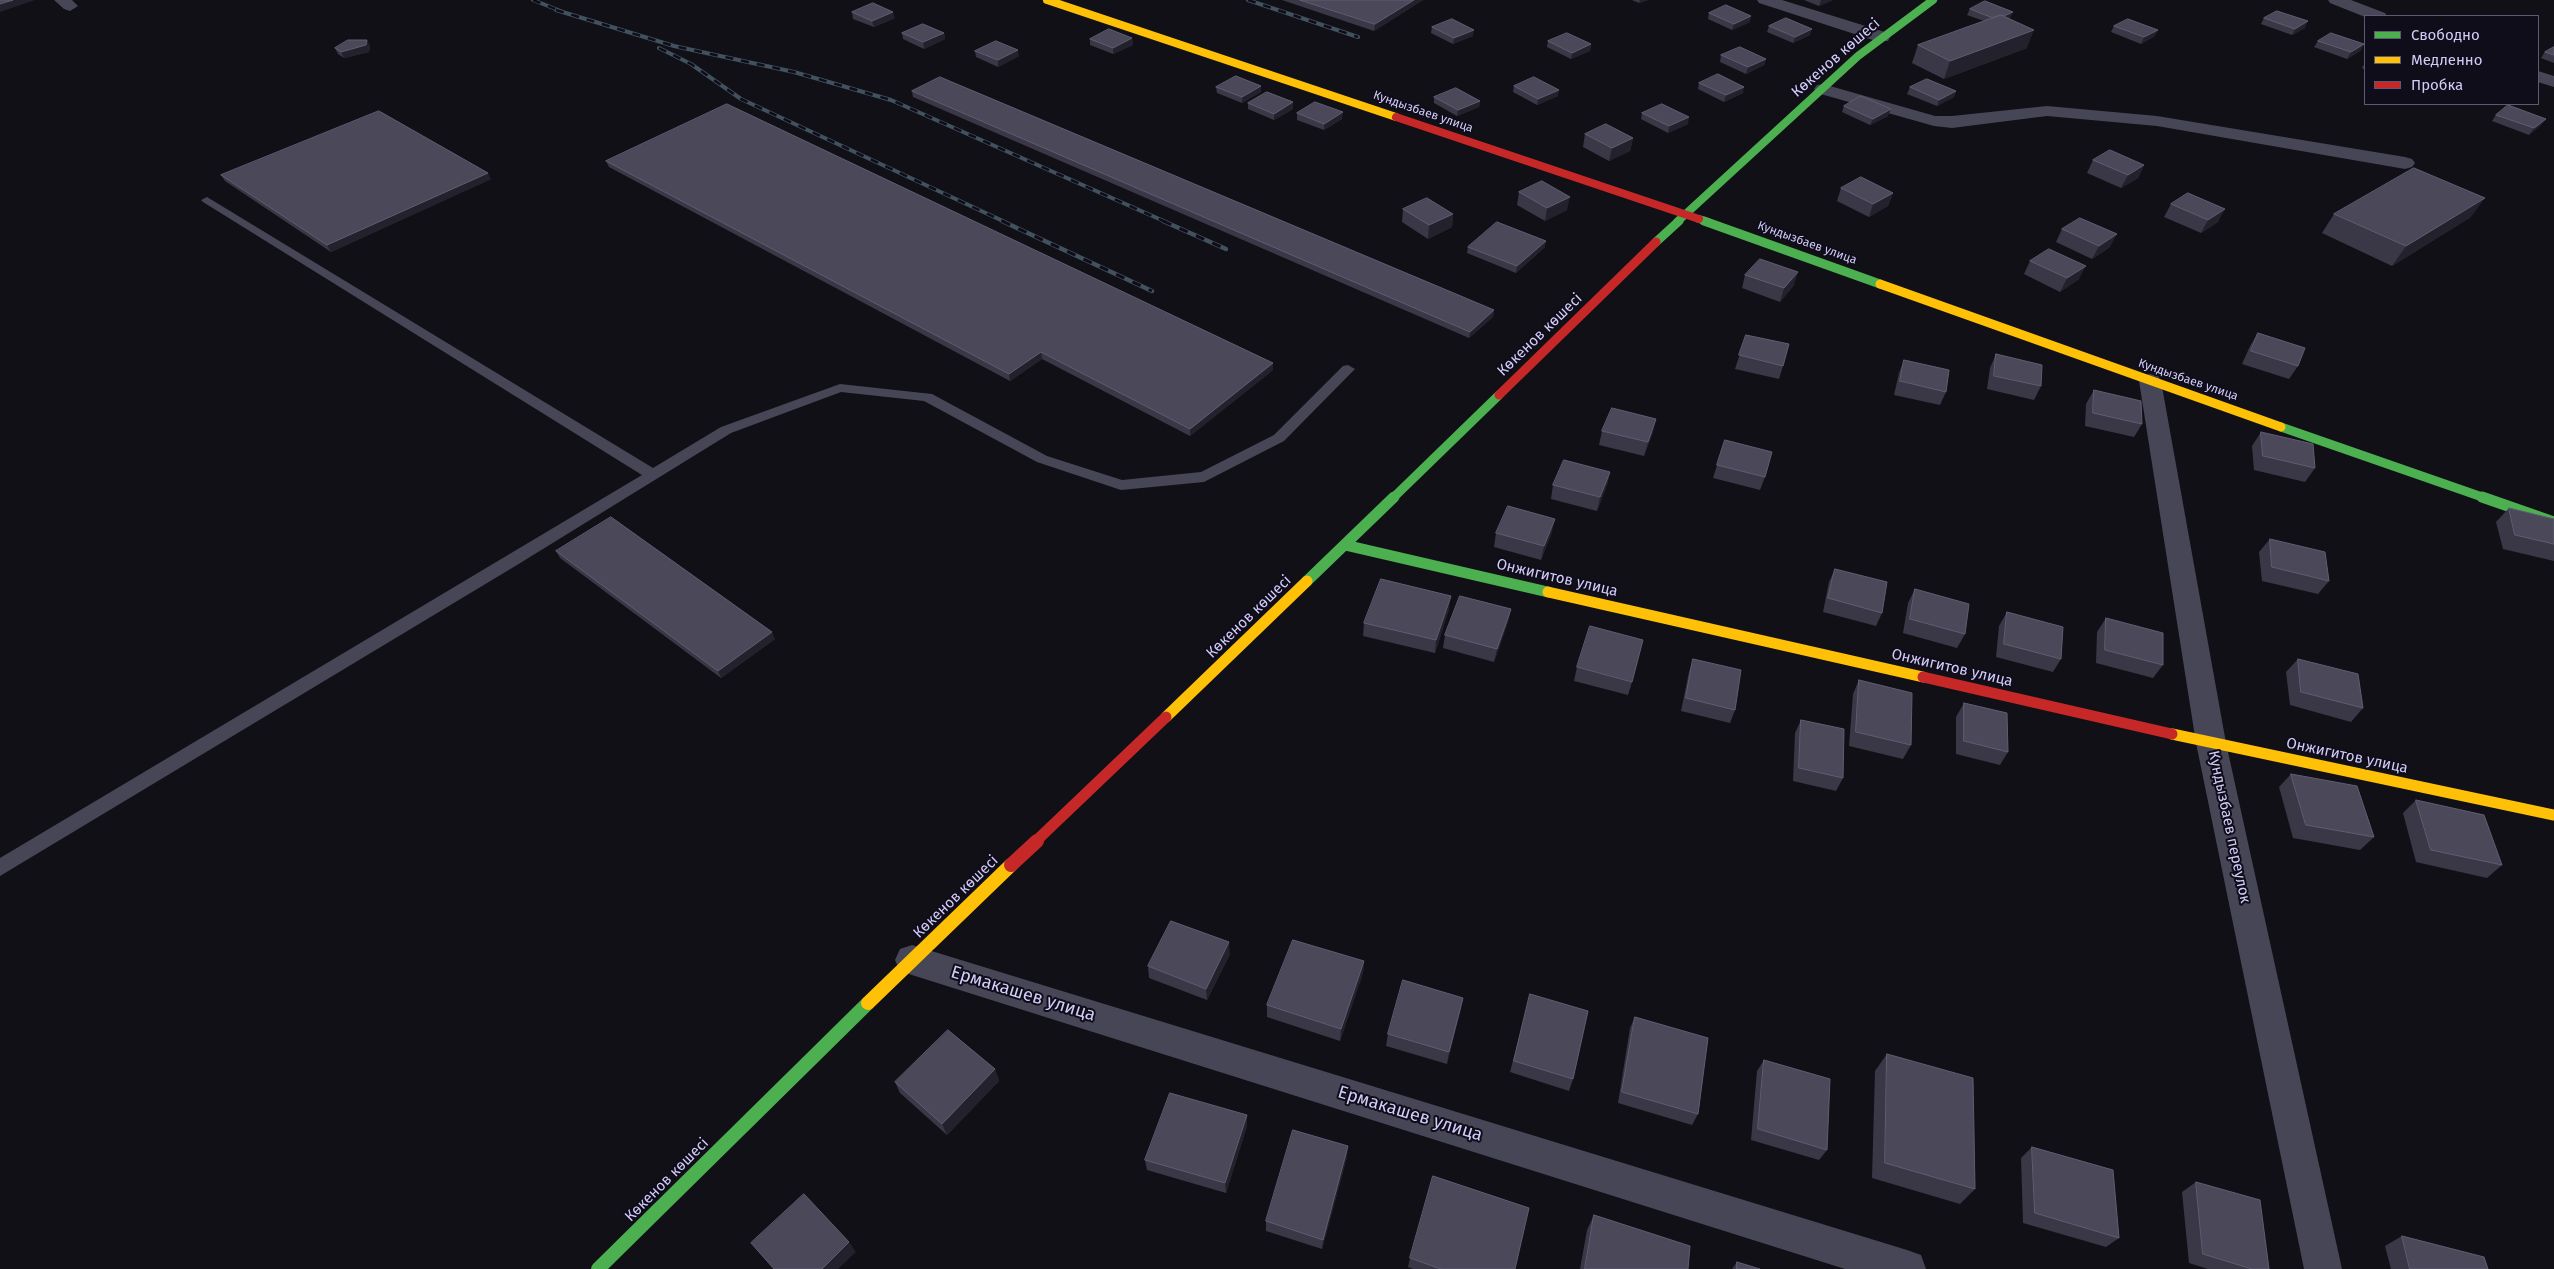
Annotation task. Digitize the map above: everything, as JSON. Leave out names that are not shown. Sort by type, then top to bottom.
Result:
[{"type":"street","name":"Кундызбаев улица","points":[[1047,0],[1686,214],[2150,382],[2554,522]]},
{"type":"street","points":[[1765,0],[1882,37]]},
{"type":"street","name":"Көкенов көшесі","points":[[598,1269],[912,960],[1345,545],[1686,214],[1882,37],[1933,0]]},
{"type":"street","points":[[2336,0],[2376,15]]},
{"type":"street","points":[[2539,76],[2554,82]]},
{"type":"street","points":[[1823,89],[1934,121],[1952,122],[2046,111],[2157,121],[2405,163]]},
{"type":"street","name":"Кундызбаев переулок","points":[[2150,382],[2211,743],[2323,1269]]},
{"type":"street","name":"Онжигитов улица","points":[[1345,545],[2211,743],[2554,815]]},
{"type":"street","name":"Ермакашев улица","points":[[912,960],[1907,1269]]},
{"type":"lane","points":[[207,200],[653,475]]},
{"type":"lane","points":[[0,868],[726,430],[840,388],[926,397],[1042,459],[1121,485],[1204,477],[1279,438],[1348,369]]},
{"type":"building","points":[[0,0],[13,0],[0,4]]},
{"type":"building","points":[[1300,0],[1414,0],[1375,24]]},
{"type":"building","points":[[1985,1],[2013,12],[1993,18],[1970,9]]},
{"type":"building","points":[[873,3],[893,12],[872,21],[852,12]]},
{"type":"building","points":[[1726,5],[1751,16],[1734,24],[1709,13]]},
{"type":"building","points":[[2277,11],[2308,21],[2295,29],[2264,18]]},
{"type":"building","points":[[2001,15],[2034,30],[1950,61],[1918,45]]},
{"type":"building","points":[[1786,18],[1812,29],[1795,37],[1769,26]]},
{"type":"building","points":[[1452,19],[1474,30],[1454,38],[1432,27]]},
{"type":"building","points":[[2128,19],[2158,30],[2144,37],[2114,26]]},
{"type":"building","points":[[923,24],[944,33],[923,42],[902,33]]},
{"type":"building","points":[[1109,29],[1132,38],[1113,48],[1090,39]]},
{"type":"building","points":[[1567,33],[1591,44],[1572,53],[1548,41]]},
{"type":"building","points":[[2331,33],[2364,44],[2351,52],[2318,41]]},
{"type":"building","points":[[348,40],[367,40],[366,45],[341,52],[335,48]]},
{"type":"building","points":[[996,41],[1018,50],[998,60],[975,51]]},
{"type":"building","points":[[1740,47],[1766,59],[1748,67],[1721,55]]},
{"type":"building","points":[[2554,47],[2554,55],[2545,52]]},
{"type":"building","points":[[1718,74],[1744,87],[1726,95],[1699,83]]},
{"type":"building","points":[[1236,76],[1261,86],[1242,97],[1216,87]]},
{"type":"building","points":[[940,77],[1494,310],[1470,332],[912,91]]},
{"type":"building","points":[[1534,77],[1559,90],[1538,99],[1514,86]]},
{"type":"building","points":[[1927,79],[1956,91],[1939,100],[1910,87]]},
{"type":"building","points":[[1456,88],[1480,101],[1458,110],[1434,97]]},
{"type":"building","points":[[1267,92],[1293,102],[1274,114],[1248,103]]},
{"type":"building","points":[[1861,96],[1891,109],[1873,119],[1844,106]]},
{"type":"building","points":[[1315,102],[1343,112],[1324,124],[1297,113]]},
{"type":"building","points":[[727,104],[1273,363],[1190,429],[1041,352],[1009,374],[606,161]]},
{"type":"building","points":[[1662,104],[1689,117],[1669,126],[1642,113]]},
{"type":"building","points":[[2508,105],[2546,119],[2534,128],[2496,115]]},
{"type":"building","points":[[379,111],[488,173],[327,245],[221,175]]},
{"type":"building","points":[[1606,124],[1633,138],[1612,148],[1585,134]]},
{"type":"building","points":[[2110,150],[2144,165],[2128,175],[2093,160]]},
{"type":"building","points":[[2414,168],[2485,198],[2406,246],[2334,214]]},
{"type":"building","points":[[1861,177],[1893,193],[1873,204],[1841,188]]},
{"type":"building","points":[[1542,181],[1570,197],[1547,208],[1519,192]]},
{"type":"building","points":[[2188,193],[2225,209],[2208,220],[2171,204]]},
{"type":"building","points":[[1427,198],[1453,214],[1429,225],[1403,209]]},
{"type":"building","points":[[2080,218],[2117,234],[2099,246],[2062,229]]},
{"type":"building","points":[[1497,222],[1546,241],[1517,266],[1468,247]]},
{"type":"building","points":[[2049,249],[2086,266],[2067,278],[2030,261]]},
{"type":"building","points":[[1760,259],[1798,272],[1784,288],[1745,275]]},
{"type":"building","points":[[2258,333],[2305,348],[2298,366],[2251,351]]},
{"type":"building","points":[[1746,335],[1789,344],[1783,366],[1739,355]]},
{"type":"building","points":[[1996,354],[2042,365],[2041,386],[1994,376]]},
{"type":"building","points":[[1904,360],[1949,370],[1946,392],[1900,381]]},
{"type":"building","points":[[2094,390],[2141,401],[2142,424],[2093,413]]},
{"type":"building","points":[[1612,408],[1656,419],[1648,442],[1602,431]]},
{"type":"building","points":[[2261,432],[2313,444],[2315,468],[2263,456]]},
{"type":"building","points":[[1725,440],[1772,452],[1765,477],[1717,465]]},
{"type":"building","points":[[1564,460],[1610,472],[1600,497],[1553,485]]},
{"type":"building","points":[[1508,506],[1555,519],[1544,546],[1496,533]]},
{"type":"building","points":[[2509,508],[2554,519],[2554,544],[2515,535]]},
{"type":"building","points":[[611,517],[772,632],[718,671],[556,551]]},
{"type":"building","points":[[2270,539],[2325,552],[2329,581],[2272,567]]},
{"type":"building","points":[[1835,569],[1887,582],[1882,613],[1828,598]]},
{"type":"building","points":[[1381,579],[1451,596],[1436,640],[1364,623]]},
{"type":"building","points":[[1915,589],[1969,604],[1965,634],[1910,619]]},
{"type":"building","points":[[1460,596],[1511,609],[1497,649],[1445,635]]},
{"type":"building","points":[[2007,612],[2063,627],[2061,659],[2004,644]]},
{"type":"building","points":[[2106,618],[2163,633],[2163,665],[2105,650]]},
{"type":"building","points":[[1590,626],[1643,640],[1632,682],[1577,667]]},
{"type":"building","points":[[1693,659],[1741,670],[1735,710],[1686,698]]},
{"type":"building","points":[[2298,659],[2358,674],[2363,708],[2301,692]]},
{"type":"building","points":[[1859,680],[1912,693],[1911,745],[1856,732]]},
{"type":"building","points":[[1964,703],[2007,713],[2008,752],[1964,741]]},
{"type":"building","points":[[1801,720],[1844,729],[1843,778],[1799,768]]},
{"type":"building","points":[[2291,774],[2357,786],[2374,837],[2306,825]]},
{"type":"building","points":[[2416,800],[2484,815],[2502,865],[2431,850]]},
{"type":"building","points":[[1171,921],[1229,942],[1206,989],[1148,966]]},
{"type":"building","points":[[1293,940],[1364,961],[1341,1029],[1267,1005]]},
{"type":"building","points":[[1403,980],[1463,998],[1449,1052],[1388,1034]]},
{"type":"building","points":[[1530,994],[1588,1011],[1573,1079],[1514,1061]]},
{"type":"building","points":[[1635,1017],[1708,1038],[1698,1114],[1622,1092]]},
{"type":"building","points":[[948,1030],[995,1069],[942,1124],[895,1082]]},
{"type":"building","points":[[1887,1054],[1973,1078],[1975,1189],[1885,1163]]},
{"type":"building","points":[[1764,1060],[1830,1079],[1827,1150],[1758,1129]]},
{"type":"building","points":[[1170,1093],[1247,1115],[1225,1183],[1145,1160]]},
{"type":"building","points":[[1293,1130],[1348,1146],[1323,1240],[1266,1221]]},
{"type":"building","points":[[2032,1147],[2113,1170],[2119,1238],[2035,1213]]},
{"type":"building","points":[[1433,1176],[1529,1208],[1515,1269],[1441,1269],[1410,1258]]},
{"type":"building","points":[[2196,1182],[2260,1200],[2269,1269],[2252,1269],[2203,1254]]},
{"type":"building","points":[[804,1194],[849,1242],[822,1269],[774,1269],[751,1243]]},
{"type":"building","points":[[1594,1215],[1690,1246],[1688,1269],[1585,1269]]},
{"type":"building","points":[[2402,1236],[2484,1257],[2488,1269],[2410,1269]]},
{"type":"building","points":[[1737,1262],[1760,1269],[1737,1269]]},
{"type":"railway","points":[[533,0],[563,12]]},
{"type":"railway","points":[[1248,0],[1358,37]]},
{"type":"railway","points":[[556,10],[674,46],[794,72],[891,100],[1166,222]]},
{"type":"railway","points":[[659,48],[691,64],[741,99],[1005,222]]},
{"type":"railway","points":[[1002,221],[1152,291]]},
{"type":"railway","points":[[1163,221],[1226,249]]},
{"type":"traffic: fast","points":[[1656,242],[1858,56],[1933,0]]},
{"type":"traffic: fast","points":[[1699,219],[1880,284]]},
{"type":"traffic: fast","points":[[1307,581],[1499,395]]},
{"type":"traffic: fast","points":[[2281,427],[2554,522]]},
{"type":"traffic: fast","points":[[1345,545],[1548,592]]},
{"type":"traffic: fast","points":[[598,1269],[868,1003]]},
{"type":"traffic: slow","points":[[1047,0],[1396,117]]},
{"type":"traffic: slow","points":[[1880,284],[2281,427]]},
{"type":"traffic: slow","points":[[1166,717],[1307,581]]},
{"type":"traffic: slow","points":[[1548,592],[1923,677]]},
{"type":"traffic: slow","points":[[2172,734],[2554,815]]},
{"type":"traffic: slow","points":[[868,1003],[1011,865]]},
{"type":"traffic: jam","points":[[1396,117],[1699,219]]},
{"type":"traffic: jam","points":[[1499,395],[1656,242]]},
{"type":"traffic: jam","points":[[1923,677],[2172,734]]},
{"type":"traffic: jam","points":[[1011,865],[1166,717]]}]
